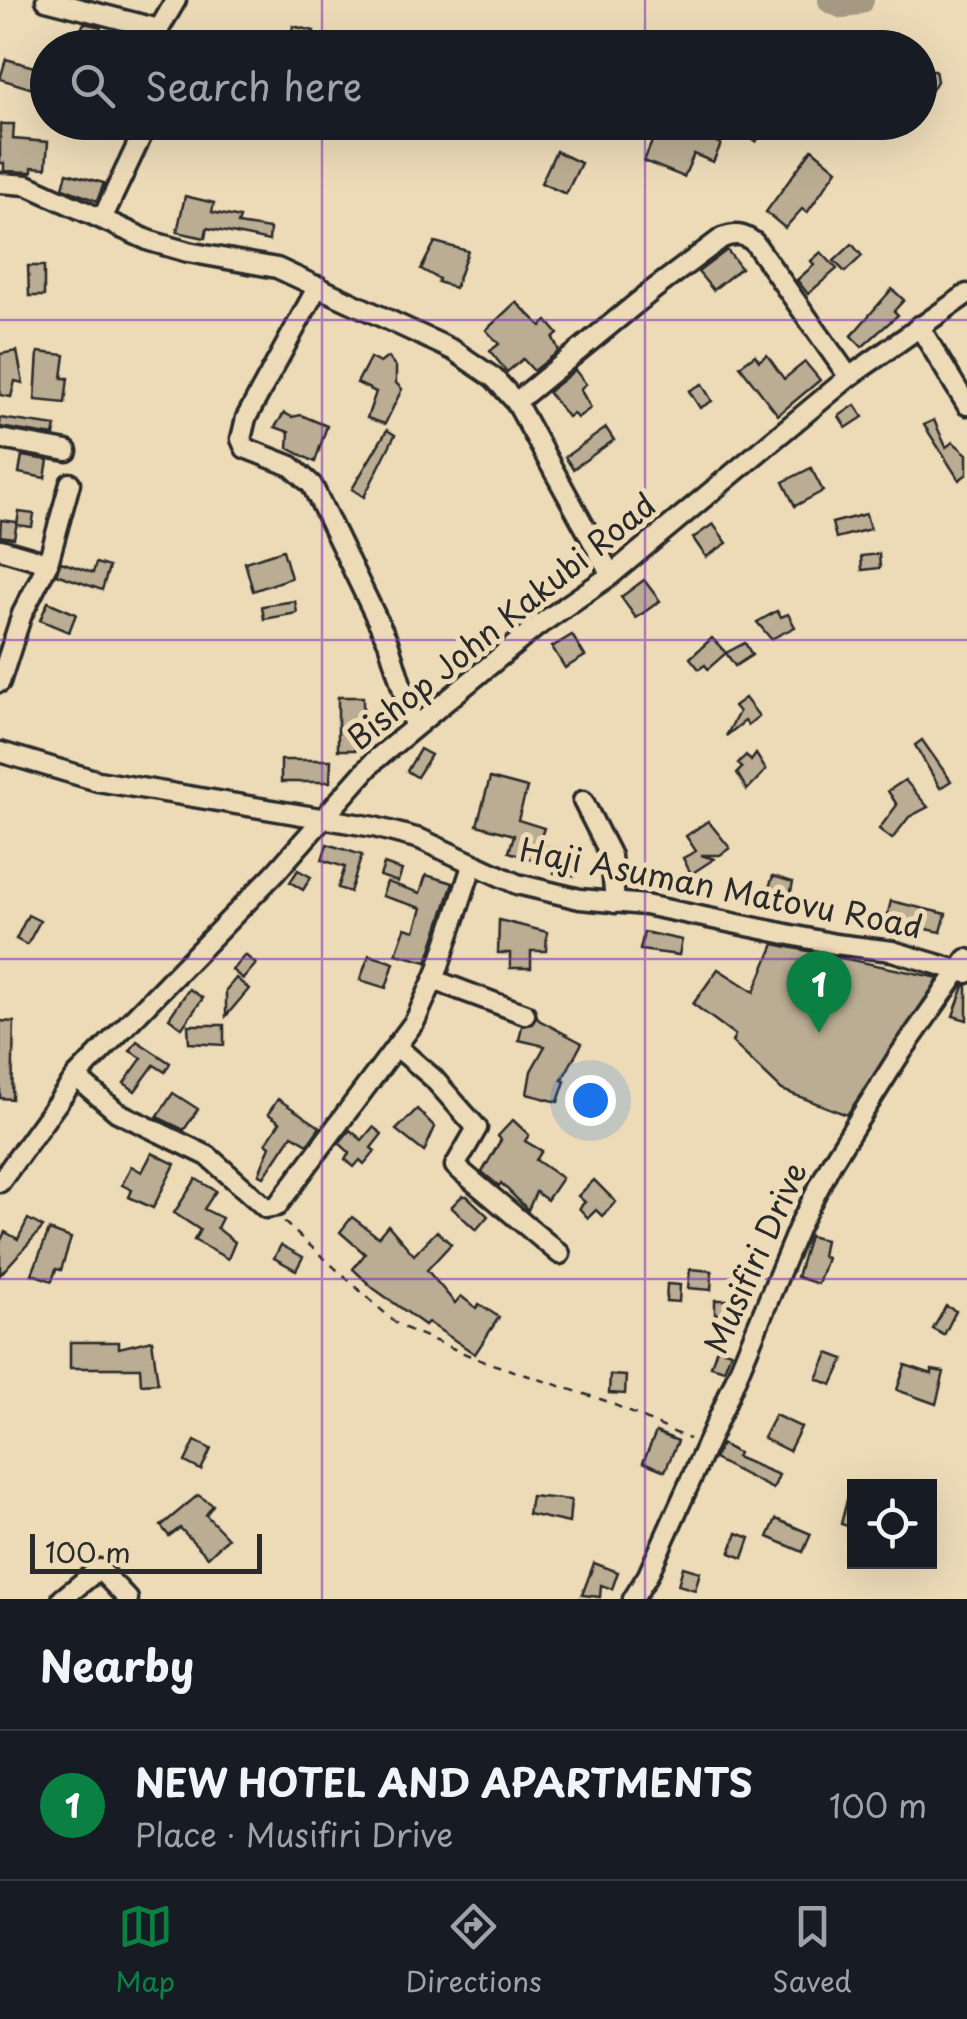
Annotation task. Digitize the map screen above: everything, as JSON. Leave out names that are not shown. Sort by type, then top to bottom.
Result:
[{"type":"street","points":[[46,0],[134,30]]},
{"type":"street","points":[[162,30],[176,0]]},
{"type":"street","points":[[103,218],[140,140]]},
{"type":"street","points":[[0,183],[27,186],[150,241],[278,268],[453,350],[494,378],[516,402],[611,575]]},
{"type":"street","points":[[516,402],[654,289],[722,238],[734,234],[754,242],[849,376]]},
{"type":"street","points":[[318,286],[246,418],[242,439],[245,448],[291,466],[312,485],[388,642],[414,726]]},
{"type":"street","name":"Bishop John Kakubi Road","points":[[0,1182],[76,1077],[275,872],[375,760],[536,627],[611,575],[849,376],[967,294]]},
{"type":"street","points":[[919,326],[967,405]]},
{"type":"street","points":[[0,439],[68,451]]},
{"type":"street","points":[[0,682],[22,614],[48,562],[70,483]]},
{"type":"street","points":[[0,549],[48,562]]},
{"type":"street","name":"Haji Asuman Matovu Road","points":[[0,752],[98,780],[374,827],[420,839],[517,884],[580,899],[646,905],[965,967]]},
{"type":"street","points":[[583,801],[612,856],[615,902]]},
{"type":"street","points":[[76,1077],[117,1112],[208,1156],[267,1208],[278,1206],[415,1021],[434,980],[472,866]]},
{"type":"street","name":"Musifiri Drive","points":[[633,1599],[648,1575],[800,1224],[832,1162],[898,1057],[965,967]]},
{"type":"street","points":[[434,980],[525,1014]]},
{"type":"street","points":[[398,1047],[433,1078],[477,1128],[455,1166],[560,1254]]},
{"type":"street","points":[[62,1599],[99,1569],[128,1599]]},
{"type":"path","points":[[267,1208],[398,1324],[480,1360],[606,1402],[706,1446]]},
{"type":"building","points":[[84,23],[101,27],[100,30],[81,30]]},
{"type":"building","points":[[6,59],[30,66],[30,88],[0,79]]},
{"type":"building","points":[[0,124],[14,124],[13,139],[48,142],[46,168],[4,171],[4,163],[0,163]]},
{"type":"building","points":[[653,140],[712,140],[721,144],[713,162],[694,154],[684,177],[644,161]]},
{"type":"building","points":[[812,149],[837,170],[807,213],[802,209],[785,228],[766,212]]},
{"type":"building","points":[[556,151],[581,163],[566,194],[541,183]]},
{"type":"building","points":[[67,173],[104,183],[97,201],[63,188]]},
{"type":"building","points":[[185,196],[214,203],[212,212],[240,218],[238,224],[270,229],[269,241],[207,228],[205,238],[177,232]]},
{"type":"building","points":[[435,242],[468,251],[455,288],[438,282],[421,269]]},
{"type":"building","points":[[852,244],[862,256],[845,272],[834,261]]},
{"type":"building","points":[[727,250],[741,268],[713,290],[698,272]]},
{"type":"building","points":[[821,252],[837,269],[808,294],[797,280],[814,265],[811,261]]},
{"type":"building","points":[[28,266],[44,266],[44,296],[29,296]]},
{"type":"building","points":[[892,289],[904,300],[894,311],[898,315],[862,347],[851,336]]},
{"type":"building","points":[[516,302],[541,326],[547,321],[558,334],[553,338],[559,351],[534,371],[523,359],[507,372],[490,351],[499,344],[486,330]]},
{"type":"building","points":[[17,351],[23,383],[15,381],[11,397],[0,395],[0,354]]},
{"type":"building","points":[[38,352],[65,355],[65,403],[35,400]]},
{"type":"building","points":[[755,355],[759,361],[767,355],[784,379],[805,362],[820,380],[778,415],[740,366]]},
{"type":"building","points":[[388,357],[396,367],[396,383],[402,389],[385,424],[367,418],[376,392],[357,383],[370,358],[380,363]]},
{"type":"building","points":[[575,370],[586,384],[580,389],[591,408],[577,418],[573,413],[568,417],[548,392]]},
{"type":"building","points":[[702,384],[712,401],[700,408],[689,391]]},
{"type":"building","points":[[855,405],[863,417],[846,428],[839,416]]},
{"type":"building","points":[[284,413],[292,417],[301,415],[327,426],[315,462],[288,448],[289,432],[275,427]]},
{"type":"building","points":[[0,418],[56,426],[54,436],[0,427]]},
{"type":"building","points":[[934,420],[946,447],[953,442],[967,454],[967,474],[959,480],[924,425]]},
{"type":"building","points":[[606,428],[614,440],[573,469],[565,457]]},
{"type":"building","points":[[387,430],[395,435],[364,497],[352,489]]},
{"type":"building","points":[[22,456],[48,460],[45,478],[19,473]]},
{"type":"building","points":[[811,468],[823,491],[795,506],[783,482]]},
{"type":"building","points":[[19,512],[34,514],[32,527],[17,525]]},
{"type":"building","points":[[866,514],[870,529],[836,538],[832,523]]},
{"type":"building","points":[[1,520],[17,522],[14,538],[0,536]]},
{"type":"building","points":[[713,524],[727,543],[706,557],[693,538]]},
{"type":"building","points":[[283,550],[291,578],[253,591],[245,562]]},
{"type":"building","points":[[879,554],[880,568],[862,570],[861,556]]},
{"type":"building","points":[[61,562],[93,573],[96,563],[109,567],[102,590],[56,574]]},
{"type":"building","points":[[644,580],[660,601],[636,618],[621,597]]},
{"type":"building","points":[[295,601],[297,613],[264,619],[262,606]]},
{"type":"building","points":[[48,602],[76,614],[69,632],[40,620]]},
{"type":"building","points":[[777,611],[781,617],[788,614],[795,627],[771,639],[757,622]]},
{"type":"building","points":[[572,635],[585,656],[565,668],[552,647]]},
{"type":"building","points":[[712,638],[726,653],[708,669],[705,665],[699,669],[690,658]]},
{"type":"building","points":[[745,643],[752,655],[735,666],[726,653]]},
{"type":"building","points":[[338,697],[363,697],[363,750],[338,750]]},
{"type":"building","points":[[745,698],[759,716],[726,736],[739,712],[734,706]]},
{"type":"building","points":[[922,740],[951,781],[940,788],[915,745]]},
{"type":"building","points":[[420,749],[431,755],[417,777],[407,771]]},
{"type":"building","points":[[756,754],[766,770],[747,790],[737,773],[742,768],[738,763],[746,755],[751,761]]},
{"type":"building","points":[[281,760],[331,760],[330,782],[281,782]]},
{"type":"building","points":[[490,778],[527,788],[518,820],[544,828],[538,845],[577,856],[574,876],[554,873],[555,867],[509,852],[514,835],[477,825]]},
{"type":"building","points":[[905,780],[928,807],[909,817],[892,839],[879,829],[897,805],[888,791]]},
{"type":"building","points":[[708,821],[730,848],[720,855],[701,855],[714,859],[691,874],[683,858],[696,851],[686,836]]},
{"type":"building","points":[[327,844],[362,855],[350,892],[338,888],[345,867],[322,860]]},
{"type":"building","points":[[384,864],[402,870],[398,882],[380,876]]},
{"type":"building","points":[[298,870],[311,877],[303,890],[290,882]]},
{"type":"building","points":[[426,875],[453,883],[427,962],[396,954],[405,928],[415,931],[422,908],[382,896],[387,882],[420,893]]},
{"type":"building","points":[[773,876],[793,882],[788,905],[766,896]]},
{"type":"building","points":[[891,901],[946,914],[941,932],[886,921]]},
{"type":"building","points":[[28,915],[40,921],[27,945],[16,939]]},
{"type":"building","points":[[499,920],[547,932],[546,951],[531,951],[531,968],[510,968],[510,953],[498,953]]},
{"type":"building","points":[[644,932],[682,940],[679,955],[640,950]]},
{"type":"building","points":[[774,944],[939,978],[847,1115],[782,1090],[732,1042],[735,1035],[693,1004],[718,969],[754,992]]},
{"type":"building","points":[[245,955],[256,964],[243,979],[232,970]]},
{"type":"building","points":[[369,955],[394,963],[386,988],[360,980]]},
{"type":"building","points":[[236,978],[249,989],[226,1016],[226,990]]},
{"type":"building","points":[[967,985],[967,1020],[953,1016]]},
{"type":"building","points":[[189,989],[203,998],[182,1028],[169,1018]]},
{"type":"building","points":[[537,1016],[582,1043],[562,1080],[565,1081],[558,1102],[527,1094],[531,1071],[545,1046],[519,1040],[522,1026],[532,1024]]},
{"type":"building","points":[[0,1021],[14,1022],[12,1099],[0,1098]]},
{"type":"building","points":[[188,1025],[224,1025],[224,1045],[189,1043]]},
{"type":"building","points":[[137,1041],[170,1063],[165,1072],[154,1065],[135,1091],[124,1083],[142,1058],[130,1051]]},
{"type":"building","points":[[173,1093],[198,1109],[184,1130],[157,1117]]},
{"type":"building","points":[[278,1099],[320,1127],[308,1144],[292,1135],[264,1177],[259,1174],[270,1146],[266,1143],[280,1122],[268,1114]]},
{"type":"building","points":[[417,1109],[435,1127],[424,1152],[396,1130]]},
{"type":"building","points":[[513,1120],[529,1135],[525,1141],[542,1151],[536,1160],[562,1178],[547,1200],[536,1192],[528,1210],[501,1183],[499,1186],[482,1172],[501,1140],[498,1136]]},
{"type":"building","points":[[373,1127],[382,1134],[371,1148],[375,1151],[364,1164],[360,1160],[354,1167],[345,1159],[350,1153],[339,1143],[350,1130],[362,1140]]},
{"type":"building","points":[[152,1153],[175,1164],[153,1208],[129,1197],[132,1190],[122,1185],[131,1166],[142,1172]]},
{"type":"building","points":[[196,1179],[216,1191],[204,1209],[222,1218],[217,1228],[235,1242],[228,1259],[194,1240],[200,1230],[174,1213]]},
{"type":"building","points":[[594,1180],[616,1202],[602,1216],[596,1210],[588,1218],[579,1208],[585,1202],[578,1196]]},
{"type":"building","points":[[467,1196],[488,1216],[476,1230],[451,1207]]},
{"type":"building","points":[[352,1217],[378,1237],[388,1225],[414,1255],[437,1231],[451,1244],[427,1270],[455,1303],[461,1296],[476,1308],[479,1304],[499,1317],[475,1354],[428,1322],[425,1325],[353,1269],[365,1254],[340,1232]]},
{"type":"building","points":[[28,1219],[43,1227],[0,1275],[0,1242],[5,1232],[18,1239]]},
{"type":"building","points":[[49,1230],[71,1238],[61,1270],[56,1269],[52,1281],[32,1274]]},
{"type":"building","points":[[809,1236],[825,1240],[822,1256],[827,1258],[818,1284],[797,1277]]},
{"type":"building","points":[[281,1245],[303,1257],[296,1270],[274,1258]]},
{"type":"building","points":[[690,1269],[712,1271],[711,1290],[688,1288]]},
{"type":"building","points":[[667,1284],[680,1285],[679,1302],[666,1301]]},
{"type":"building","points":[[715,1300],[744,1300],[744,1314],[715,1314]]},
{"type":"building","points":[[946,1306],[956,1311],[944,1335],[933,1329]]},
{"type":"building","points":[[152,1340],[158,1383],[141,1384],[140,1368],[70,1368],[70,1342],[119,1342],[119,1348]]},
{"type":"building","points":[[717,1348],[731,1352],[724,1370],[711,1366]]},
{"type":"building","points":[[828,1353],[844,1359],[832,1385],[817,1379]]},
{"type":"building","points":[[905,1365],[932,1374],[932,1370],[944,1372],[936,1404],[897,1390]]},
{"type":"building","points":[[610,1375],[626,1376],[625,1394],[609,1393]]},
{"type":"building","points":[[775,1415],[801,1427],[789,1451],[763,1438]]},
{"type":"building","points":[[656,1432],[678,1441],[665,1471],[643,1462]]},
{"type":"building","points":[[195,1441],[211,1449],[201,1470],[185,1462]]},
{"type":"building","points":[[721,1444],[738,1453],[736,1457],[779,1475],[773,1489],[714,1459]]},
{"type":"building","points":[[198,1495],[213,1505],[206,1515],[228,1538],[208,1557],[180,1528],[169,1536],[161,1526]]},
{"type":"building","points":[[531,1496],[571,1500],[569,1523],[528,1514]]},
{"type":"building","points":[[847,1500],[847,1526],[841,1524]]},
{"type":"building","points":[[776,1519],[811,1534],[803,1552],[768,1537]]},
{"type":"building","points":[[737,1533],[750,1538],[743,1558],[730,1553]]},
{"type":"building","points":[[594,1563],[618,1572],[612,1589],[601,1585],[600,1597],[582,1595]]},
{"type":"building","points":[[683,1567],[700,1572],[695,1590],[678,1585]]},
{"type":"waterway","points":[[832,0],[844,5],[860,0]]},
{"type":"place","name":"NEW HOTEL AND APARTMENTS","points":[[819,1033]]}]
